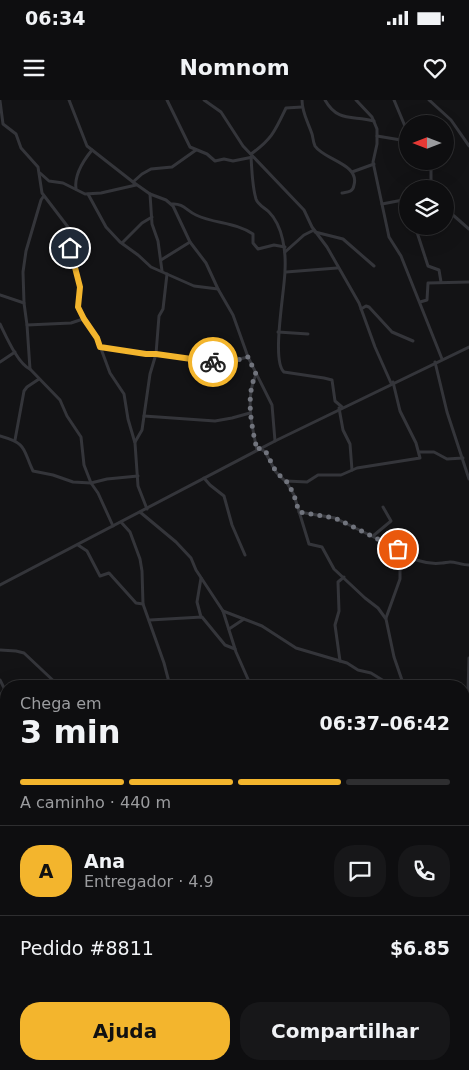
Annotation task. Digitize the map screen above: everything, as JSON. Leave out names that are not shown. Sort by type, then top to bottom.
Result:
[{"type":"street","points":[[69,100],[84,140],[92,150],[135,184],[171,204],[190,242],[206,263],[234,315],[248,357],[272,404],[275,441]]},
{"type":"street","points":[[167,100],[188,146],[208,154],[215,161],[224,159],[233,161],[251,156],[271,138],[286,108],[302,107]]},
{"type":"street","points":[[204,100],[221,112],[251,156],[302,206],[314,231],[327,247],[361,308],[375,347],[392,383],[400,411],[420,456],[419,458],[357,468],[342,475],[318,475],[307,482],[285,481]]},
{"type":"street","points":[[302,100],[302,107],[316,146],[336,162],[346,166],[355,178],[353,190],[342,193]]},
{"type":"street","points":[[325,100],[330,110],[347,118],[374,121]]},
{"type":"street","points":[[356,100],[370,113],[374,121],[377,136],[374,164],[389,237],[401,256],[412,288],[420,302],[442,359]]},
{"type":"street","points":[[394,100],[401,115]]},
{"type":"street","points":[[429,100],[451,120],[469,146]]},
{"type":"street","points":[[0,101],[3,124],[16,134],[21,148],[38,167],[40,185],[44,197],[71,230],[71,252],[80,287],[78,307],[94,333],[110,373],[124,394],[128,419],[135,443],[139,490],[147,508]]},
{"type":"street","points":[[377,136],[399,140]]},
{"type":"street","points":[[76,190],[78,174],[92,150]]},
{"type":"street","points":[[40,173],[49,181],[59,182],[88,194],[131,187],[146,172],[175,166],[183,158],[196,150]]},
{"type":"street","points":[[251,156],[257,201],[272,216],[285,250],[285,272],[278,332],[281,369],[284,372],[332,380],[335,401],[340,408],[342,427],[350,444],[352,470]]},
{"type":"street","points":[[352,172],[374,164]]},
{"type":"street","points":[[88,194],[106,227],[151,267],[194,286],[218,288]]},
{"type":"street","points":[[150,194],[152,224],[158,241],[162,271]]},
{"type":"street","points":[[30,370],[23,272],[26,251],[41,200],[44,197]]},
{"type":"street","points":[[382,204],[399,201]]},
{"type":"street","points":[[171,204],[179,204],[196,215],[243,228],[252,234],[252,243],[258,249],[274,245],[285,250]]},
{"type":"street","points":[[454,216],[469,229]]},
{"type":"street","points":[[122,243],[142,223],[152,217]]},
{"type":"street","points":[[285,250],[304,235],[314,231],[343,239],[374,266]]},
{"type":"street","points":[[418,235],[428,266],[439,270],[441,282]]},
{"type":"street","points":[[161,260],[190,242]]},
{"type":"street","points":[[285,272],[337,268]]},
{"type":"street","points":[[135,443],[142,430],[150,374],[156,354],[159,316],[163,309],[167,274]]},
{"type":"street","points":[[420,302],[427,300],[428,283],[469,282]]},
{"type":"street","points":[[0,295],[24,303]]},
{"type":"street","points":[[361,308],[369,307],[392,332],[413,341]]},
{"type":"street","points":[[27,325],[63,323],[84,319]]},
{"type":"street","points":[[1,327],[26,368],[60,400],[67,416],[81,438],[84,465],[113,526]]},
{"type":"street","points":[[278,332],[308,334]]},
{"type":"street","points":[[0,586],[259,449],[469,346]]},
{"type":"street","points":[[100,347],[223,364],[248,357]]},
{"type":"street","points":[[0,362],[15,352]]},
{"type":"street","points":[[435,362],[447,412],[459,451],[468,468],[469,479]]},
{"type":"street","points":[[256,374],[252,388],[250,420],[259,449],[266,452],[276,472],[285,481],[294,495],[309,544],[322,547],[334,569],[378,608],[386,619],[394,657],[402,680]]},
{"type":"street","points":[[15,440],[24,391],[39,379]]},
{"type":"street","points":[[144,416],[223,420],[250,413]]},
{"type":"street","points":[[0,436],[15,440],[26,450],[34,471],[53,474],[73,482],[91,483],[107,479],[138,476]]},
{"type":"street","points":[[419,452],[434,452],[447,459],[463,458]]},
{"type":"street","points":[[204,478],[224,496],[232,525],[244,555]]},
{"type":"street","points":[[373,536],[391,521],[382,507]]},
{"type":"street","points":[[140,512],[189,555],[223,611],[230,628],[235,649],[248,680]]},
{"type":"street","points":[[299,512],[331,516],[373,536],[400,551],[404,556],[422,561],[469,565]]},
{"type":"street","points":[[120,522],[130,532],[140,559],[143,604],[150,620],[153,636],[168,680]]},
{"type":"street","points":[[78,545],[87,552],[100,576],[109,573],[136,603],[143,604]]},
{"type":"street","points":[[386,619],[400,579],[400,551]]},
{"type":"street","points":[[201,577],[197,602],[201,617],[225,645],[235,649]]},
{"type":"street","points":[[340,661],[335,625],[339,611],[338,582],[344,577]]},
{"type":"street","points":[[223,611],[268,630],[296,648],[347,663],[360,671],[371,673],[382,680]]},
{"type":"street","points":[[150,620],[201,617]]},
{"type":"street","points":[[230,628],[244,619]]},
{"type":"street","points":[[0,650],[24,653],[53,680]]},
{"type":"street","points":[[468,680],[469,658]]},
{"type":"way so far","points":[[213,362],[223,364],[248,357],[256,374],[252,388],[250,420],[257,450],[260,448],[266,452],[276,472],[288,483],[299,512],[331,516],[398,549]]},
{"type":"route","points":[[70,248],[80,287],[78,307],[97,338],[100,347],[213,362]]}]
